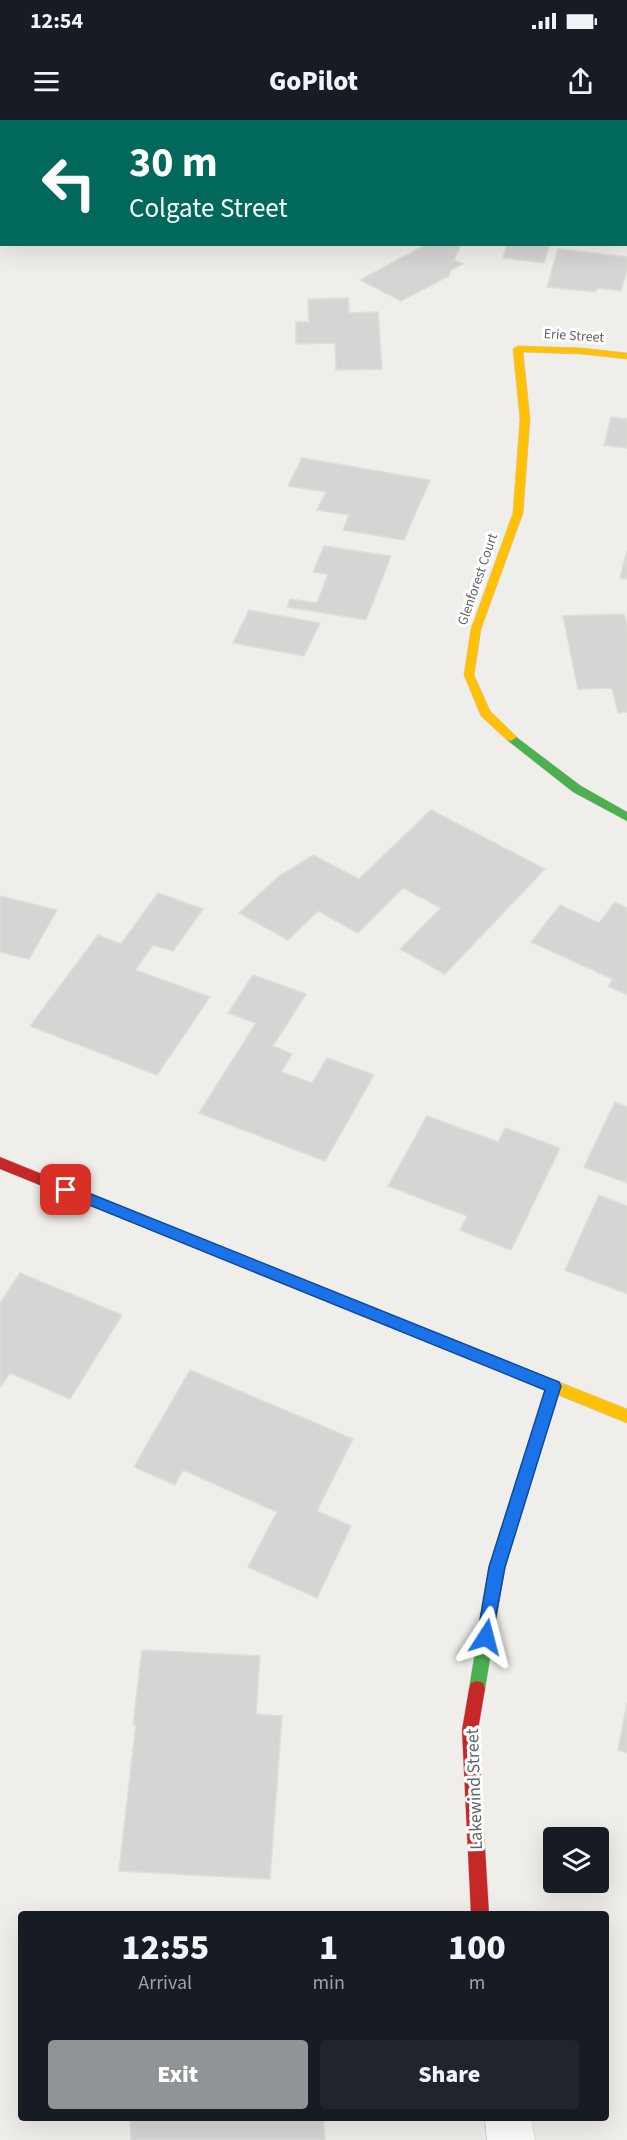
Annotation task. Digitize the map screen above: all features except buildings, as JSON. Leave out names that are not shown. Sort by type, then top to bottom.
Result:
[{"type":"street","name":"Erie Street","points":[[518,349],[581,351],[627,356]]},
{"type":"street","name":"Glenforest Court","points":[[518,349],[525,419],[518,513],[476,629],[469,675],[485,713],[518,744],[577,789],[627,817]]},
{"type":"street","points":[[0,1163],[627,1416]]},
{"type":"street","name":"Lakewind Street","points":[[480,1911],[470,1730],[497,1567],[553,1386]]},
{"type":"street","points":[[508,2121],[511,2140]]},
{"type":"traffic: fast","points":[[511,737],[577,789],[627,817]]},
{"type":"traffic: fast","points":[[477,1689],[497,1567],[553,1386]]},
{"type":"traffic: slow","points":[[511,737],[485,713],[469,675],[476,629],[518,513],[525,419],[518,349],[581,351],[627,356]]},
{"type":"traffic: slow","points":[[326,1295],[627,1416]]},
{"type":"traffic: jam","points":[[0,1163],[326,1295]]},
{"type":"traffic: jam","points":[[477,1689],[470,1730],[480,1911]]},
{"type":"route","points":[[66,1190],[553,1386],[497,1567],[486,1637]]}]
